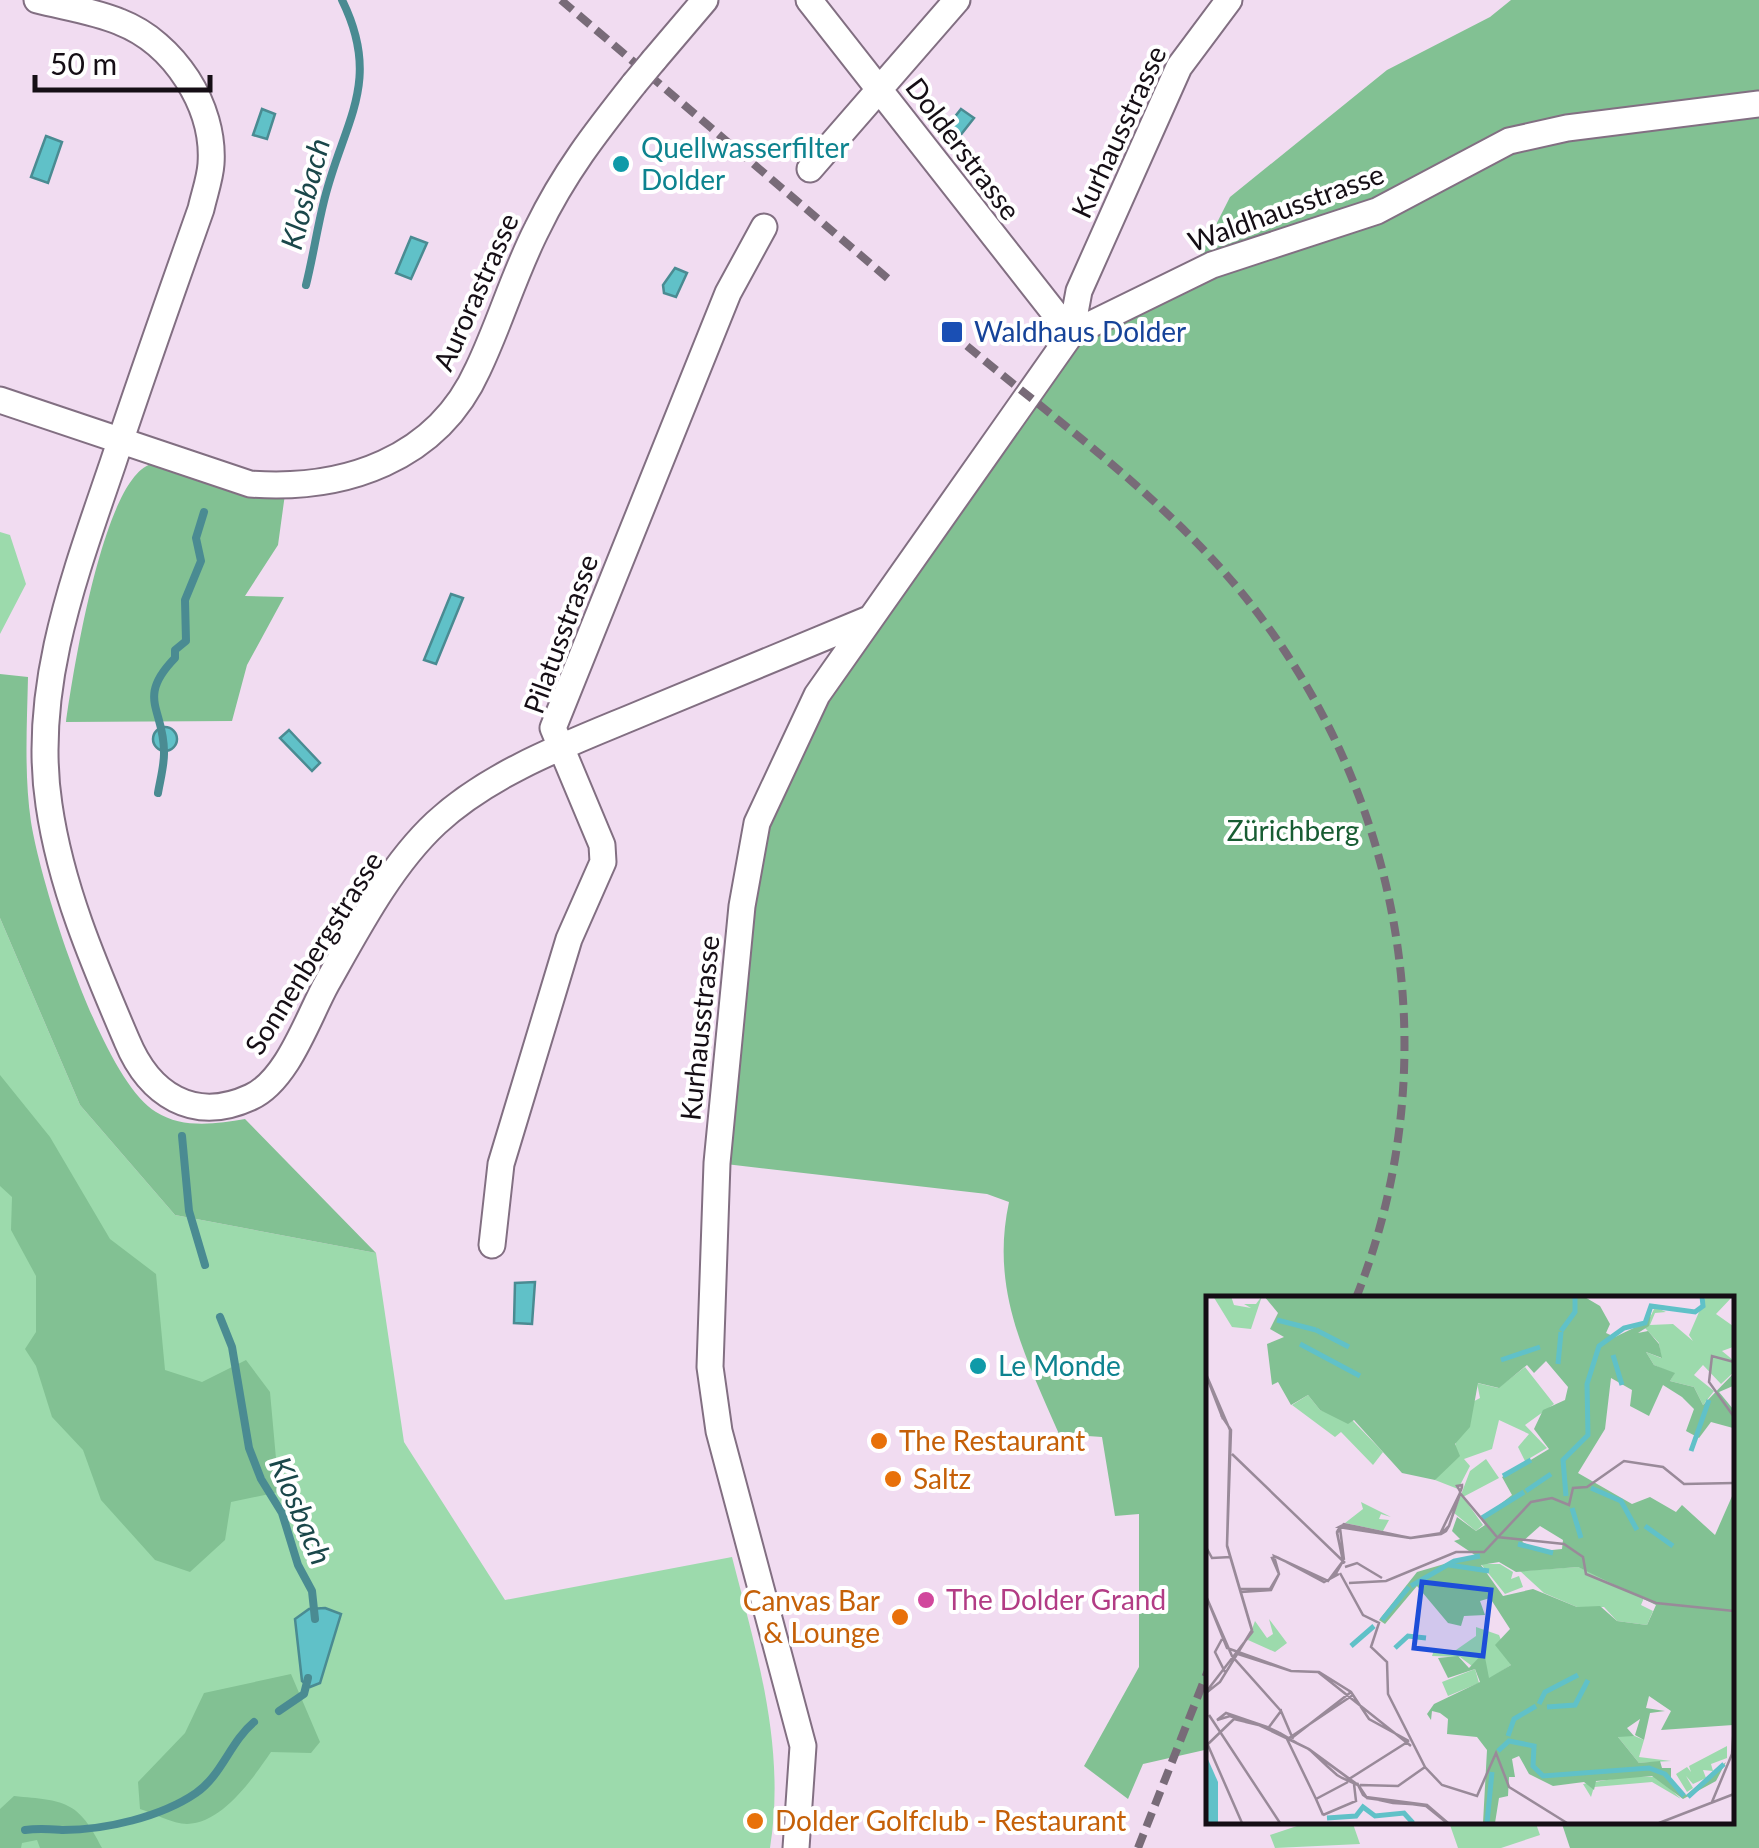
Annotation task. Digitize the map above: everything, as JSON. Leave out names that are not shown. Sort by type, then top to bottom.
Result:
[{"type":"street","name":"Sonnenbergstrasse","points":[[38,0],[121,22],[149,38],[194,87],[206,122],[212,163],[201,210],[60,626],[47,722],[48,802],[70,902],[130,1048],[149,1082],[166,1096],[192,1105],[224,1106],[256,1096],[280,1070],[379,895],[436,823],[501,779],[560,747],[869,619]]},
{"type":"street","name":"Aurorastrasse","points":[[0,400],[250,484],[284,487],[342,481],[393,461],[443,422],[477,373],[555,193],[594,129],[705,0]]},
{"type":"street","name":"Dolderstrasse","points":[[809,0],[1070,334]]},
{"type":"street","points":[[810,169],[957,0]]},
{"type":"street","name":"Kurhausstrasse","points":[[796,1848],[802,1746],[719,1431],[710,1367],[717,1163],[742,906],[757,823],[817,695],[1070,334],[1076,298],[1179,67],[1229,0]]},
{"type":"street","name":"Waldhausstrasse","points":[[1070,334],[1212,264],[1377,211],[1508,141],[1567,128],[1759,104]]},
{"type":"street","name":"Pilatusstrasse","points":[[492,1245],[501,1164],[569,940],[603,862],[602,845],[552,728],[728,293],[764,226]]},
{"type":"street","points":[[1046,306],[1076,298]]},
{"type":"green space","name":"Zürichberg","points":[[1511,0],[1759,0],[1759,1848],[1570,1848],[1562,1823],[1734,1823],[1734,1296],[1206,1296],[1206,1750],[1143,1764],[1128,1799],[1084,1766],[1139,1667],[1139,1514],[1115,1516],[1102,1437],[1059,1434],[1034,1377],[1008,1293],[1004,1234],[1009,1202],[987,1194],[717,1163],[742,906],[777,775],[1074,341],[1186,284],[1230,197],[1387,70],[1490,17]]},
{"type":"green space","points":[[151,464],[285,494],[278,545],[245,596],[284,597],[247,665],[232,721],[66,722],[83,623],[105,539],[118,504],[134,477]]},
{"type":"green space","points":[[0,532],[10,535],[26,584],[0,634]]},
{"type":"green space","points":[[0,674],[28,677],[27,786],[37,851],[77,979],[115,1062],[136,1093],[166,1117],[200,1124],[245,1119],[376,1253],[175,1215],[80,1105],[0,918]]},
{"type":"green space","points":[[0,918],[80,1105],[175,1215],[376,1253],[404,1442],[505,1600],[732,1557],[759,1665],[772,1738],[774,1811],[770,1848],[0,1848]]},
{"type":"green space","points":[[0,1075],[50,1137],[110,1239],[156,1274],[165,1370],[202,1382],[246,1360],[270,1392],[279,1492],[231,1502],[225,1540],[190,1572],[155,1560],[101,1500],[83,1450],[52,1417],[36,1366],[25,1349],[36,1332],[36,1276],[11,1230],[12,1197],[0,1186]]},
{"type":"green space","points":[[291,1674],[320,1742],[311,1753],[271,1752],[225,1808],[200,1822],[181,1824],[140,1809],[138,1782],[185,1733],[204,1693]]},
{"type":"green space","points":[[14,1796],[68,1806],[85,1820],[102,1848],[40,1848],[37,1840],[22,1843],[21,1848],[0,1848],[0,1809]]},
{"type":"green space","points":[[1306,1823],[1353,1823],[1360,1844],[1275,1848],[1270,1835]]},
{"type":"green space","points":[[1536,1823],[1540,1835],[1501,1848],[1458,1848],[1450,1825]]},
{"type":"water","points":[[262,109],[275,114],[267,139],[253,135]]},
{"type":"water","points":[[961,109],[974,118],[959,137],[946,128]]},
{"type":"water","points":[[46,136],[62,142],[48,183],[31,177]]},
{"type":"water","points":[[411,237],[427,243],[411,279],[396,273]]},
{"type":"water","points":[[675,268],[687,273],[676,297],[664,293],[663,285]]},
{"type":"water","points":[[451,594],[463,598],[436,664],[424,660]]},
{"type":"water","points":[[160,727],[170,727],[177,739],[170,751],[160,751],[153,744],[153,734]]},
{"type":"water","points":[[289,730],[320,763],[312,771],[280,738]]},
{"type":"water","points":[[535,1282],[532,1324],[514,1323],[515,1283]]},
{"type":"water","points":[[325,1608],[341,1614],[320,1683],[310,1687],[302,1681],[295,1619],[309,1609]]},
{"type":"waterway","name":"Klosbach","points":[[306,285],[324,201],[356,102],[359,79],[354,29],[342,0]]},
{"type":"waterway","name":"Klosbach","points":[[158,793],[164,754],[154,695],[163,672],[175,658],[175,650],[186,641],[185,600],[201,561],[196,538],[204,512]]},
{"type":"waterway","name":"Klosbach","points":[[182,1136],[189,1211],[205,1265]]},
{"type":"waterway","name":"Klosbach","points":[[220,1317],[232,1347],[249,1448],[261,1479],[282,1513],[298,1565],[312,1591],[315,1619]]},
{"type":"waterway","name":"Klosbach","points":[[279,1711],[304,1694],[308,1678]]},
{"type":"waterway","name":"Klosbach","points":[[25,1830],[97,1828],[166,1809],[205,1786],[254,1722]]},
{"type":"railway","points":[[561,0],[892,282]]},
{"type":"railway","points":[[967,346],[1114,466],[1197,543],[1264,622],[1319,708],[1360,800],[1389,897],[1403,997],[1402,1098],[1387,1199],[1357,1296]]},
{"type":"railway","points":[[1138,1848],[1206,1676]]},
{"type":"place","name":"Quellwasserfilter Dolder","points":[[621,164]]},
{"type":"place","name":"Waldhaus Dolder","points":[[952,332]]},
{"type":"place","name":"Le Monde","points":[[978,1366]]},
{"type":"place","name":"The Restaurant","points":[[879,1441]]},
{"type":"place","name":"Saltz","points":[[893,1479]]},
{"type":"place","name":"The Dolder Grand","points":[[926,1600]]},
{"type":"place","name":"Canvas Bar & Lounge","points":[[900,1617]]},
{"type":"place","name":"Dolder Golfclub - Restaurant","points":[[755,1821]]}]
